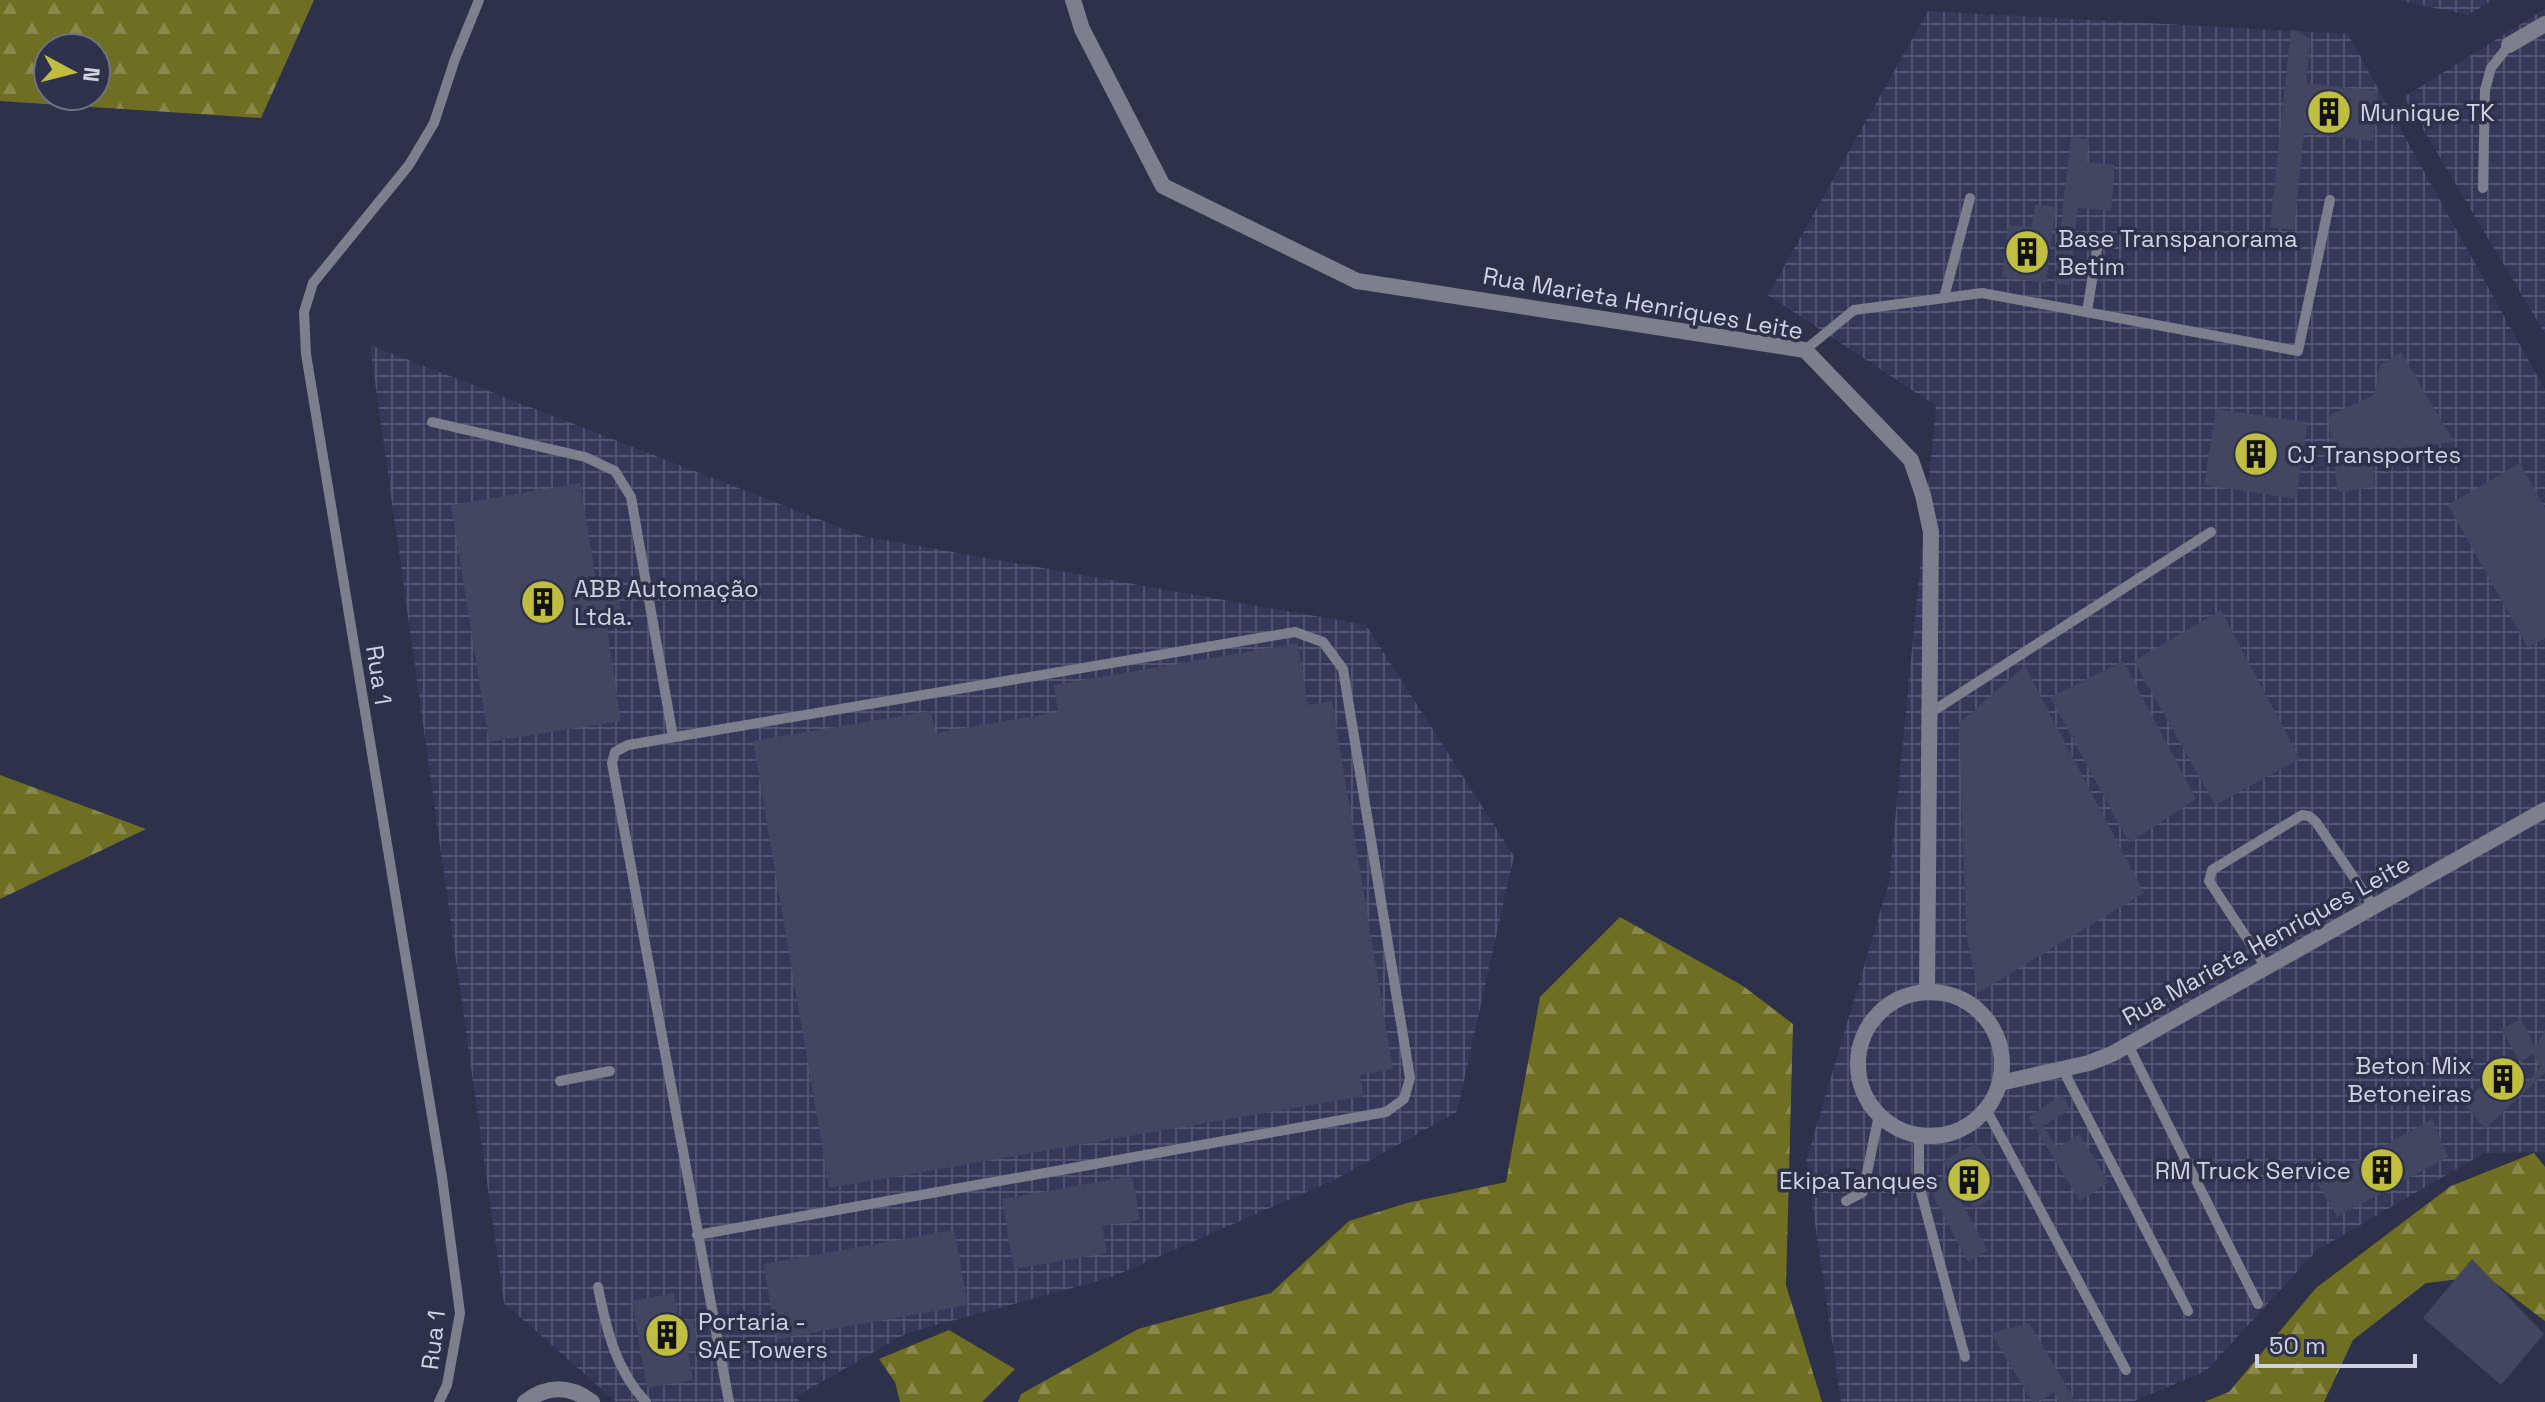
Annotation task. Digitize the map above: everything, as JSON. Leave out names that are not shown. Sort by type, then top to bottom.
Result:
[{"type":"street","name":"Rua Marieta Henriques Leite","points":[[1073,0],[1082,29],[1163,186],[1357,281],[1805,350],[1911,460],[1931,532],[1927,992]]},
{"type":"street","points":[[2509,45],[2545,24]]},
{"type":"street","name":"Rua Marieta Henriques Leite","points":[[2000,1083],[2089,1063],[2128,1045],[2545,810]]},
{"type":"street","points":[[1927,992],[1956,996],[1970,1003],[1991,1024],[2001,1052],[2000,1083],[1986,1109],[1963,1128],[1934,1136],[1905,1132],[1879,1115],[1863,1090],[1859,1075],[1861,1045],[1866,1031],[1885,1008],[1912,994],[1927,992]]},
{"type":"street","points":[[525,1402],[542,1391],[558,1387],[580,1393],[592,1402]]},
{"type":"lane","name":"Rua 1","points":[[439,1402],[447,1385],[460,1313],[442,1177],[306,354],[304,312],[313,283],[409,165],[434,123],[479,0]]},
{"type":"lane","points":[[2483,188],[2485,90],[2491,68],[2509,45]]},
{"type":"lane","points":[[1944,298],[1970,198]]},
{"type":"lane","points":[[1805,350],[1854,310],[1982,293],[2298,351],[2330,200]]},
{"type":"lane","points":[[2087,312],[2098,243]]},
{"type":"lane","points":[[432,422],[585,457],[615,471],[631,497],[673,737]]},
{"type":"lane","points":[[1930,713],[2211,532]]},
{"type":"lane","points":[[697,1235],[1386,1112],[1404,1099],[1410,1078],[1343,669],[1323,642],[1295,632],[673,737],[628,745],[615,752],[612,763],[697,1235],[729,1402]]},
{"type":"lane","points":[[2266,967],[2209,881],[2212,870],[2302,815],[2316,822],[2374,907]]},
{"type":"lane","points":[[2128,1045],[2258,1304]]},
{"type":"lane","points":[[2063,1070],[2188,1311]]},
{"type":"lane","points":[[560,1081],[610,1071]]},
{"type":"lane","points":[[1986,1109],[2126,1370]]},
{"type":"lane","points":[[1846,1201],[1863,1192],[1879,1115]]},
{"type":"lane","points":[[1919,1135],[1919,1185],[1965,1357]]},
{"type":"lane","points":[[598,1287],[605,1324],[622,1370],[646,1402]]},
{"type":"shaded area","points":[[2398,0],[2493,0],[2468,15]]},
{"type":"shaded area","points":[[2545,9],[2545,334],[2404,97]]},
{"type":"shaded area","points":[[1928,11],[2348,34],[2545,390],[2545,1152],[2484,1153],[2317,1250],[2206,1371],[2132,1402],[1841,1402],[1806,1161],[1889,882],[1936,406],[1768,295]]},
{"type":"shaded area","points":[[370,345],[862,536],[1366,625],[1514,856],[1457,1112],[1334,1180],[1112,1277],[907,1333],[797,1396],[799,1402],[616,1402],[504,1303]]},
{"type":"green space","points":[[0,0],[314,0],[261,118],[112,108],[112,32],[32,32],[32,103],[0,101]]},
{"type":"green space","points":[[0,775],[146,829],[0,899]]},
{"type":"green space","points":[[1620,917],[1743,986],[1793,1024],[1786,1285],[1822,1402],[1018,1402],[1021,1394],[1138,1329],[1271,1293],[1349,1221],[1407,1203],[1506,1182],[1540,997]]},
{"type":"green space","points":[[2534,1153],[2545,1167],[2545,1321],[2486,1276],[2426,1283],[2353,1340],[2324,1402],[2204,1402],[2229,1392],[2316,1288],[2451,1186]]},
{"type":"green space","points":[[949,1330],[1015,1369],[982,1402],[900,1402],[895,1382],[879,1359]]},
{"type":"building","name":"Munique TK","points":[[2291,29],[2311,39],[2306,83],[2378,91],[2373,141],[2304,133],[2294,230],[2270,227]]},
{"type":"building","points":[[2071,137],[2089,139],[2087,162],[2115,165],[2111,211],[2078,208],[2069,286],[2054,283]]},
{"type":"building","name":"Base Transpanorama Betim","points":[[2035,204],[2056,207],[2046,283],[2002,277],[2008,225],[2032,227]]},
{"type":"building","points":[[2401,352],[2454,442],[2371,453],[2375,487],[2338,492],[2328,416],[2374,395],[2380,365]]},
{"type":"building","name":"CJ Transportes","points":[[2216,409],[2308,422],[2296,499],[2204,485]]},
{"type":"building","points":[[2520,463],[2545,508],[2545,638],[2528,648],[2448,505]]},
{"type":"building","name":"ABB Automação Ltda.","points":[[580,483],[596,578],[615,575],[623,626],[607,629],[621,721],[489,742],[451,505]]},
{"type":"building","points":[[2221,610],[2300,759],[2215,805],[2134,661]]},
{"type":"building","points":[[1298,643],[1308,705],[1332,701],[1393,1069],[1360,1075],[1364,1096],[829,1188],[753,741],[931,711],[935,733],[1058,712],[1054,685]]},
{"type":"building","points":[[2123,661],[2196,799],[2129,843],[2050,697]]},
{"type":"building","points":[[2025,666],[2144,893],[1978,993],[1966,931],[1959,723]]},
{"type":"building","name":"Beton Mix Betoneiras","points":[[2521,1019],[2535,1047],[2545,1029],[2545,1073],[2485,1129],[2463,1103],[2503,1066],[2524,1086],[2541,1066],[2532,1054],[2521,1063],[2501,1029]]},
{"type":"building","points":[[2062,1095],[2071,1109],[2043,1126],[2057,1148],[2079,1134],[2109,1182],[2080,1201],[2028,1117]]},
{"type":"building","name":"RM Truck Service","points":[[2432,1119],[2448,1157],[2337,1217],[2317,1183]]},
{"type":"building","name":"EkipaTanques","points":[[1976,1143],[1991,1166],[1979,1174],[1992,1198],[1974,1209],[1943,1161]]},
{"type":"building","points":[[1132,1176],[1140,1220],[1102,1226],[1107,1253],[1014,1269],[1002,1199]]},
{"type":"building","points":[[1948,1178],[1988,1251],[1968,1262],[1929,1188]]},
{"type":"building","points":[[954,1230],[968,1305],[777,1339],[763,1264]]},
{"type":"building","points":[[2472,1259],[2544,1334],[2501,1385],[2423,1318]]},
{"type":"building","name":"Portaria - SAE Towers","points":[[674,1293],[679,1321],[693,1319],[698,1349],[688,1351],[693,1380],[647,1388],[632,1301]]},
{"type":"building","points":[[2029,1323],[2076,1402],[2059,1402],[2054,1392],[2038,1402],[2032,1402],[1991,1333]]},
{"type":"place","name":"Munique TK","points":[[2329,112]]},
{"type":"place","name":"Base Transpanorama Betim","points":[[2027,252]]},
{"type":"place","name":"CJ Transportes","points":[[2256,454]]},
{"type":"place","name":"ABB Automação Ltda.","points":[[543,602]]},
{"type":"place","name":"Beton Mix Betoneiras","points":[[2503,1079]]},
{"type":"place","name":"RM Truck Service","points":[[2382,1170]]},
{"type":"place","name":"EkipaTanques","points":[[1969,1180]]},
{"type":"place","name":"Portaria - SAE Towers","points":[[667,1335]]}]
